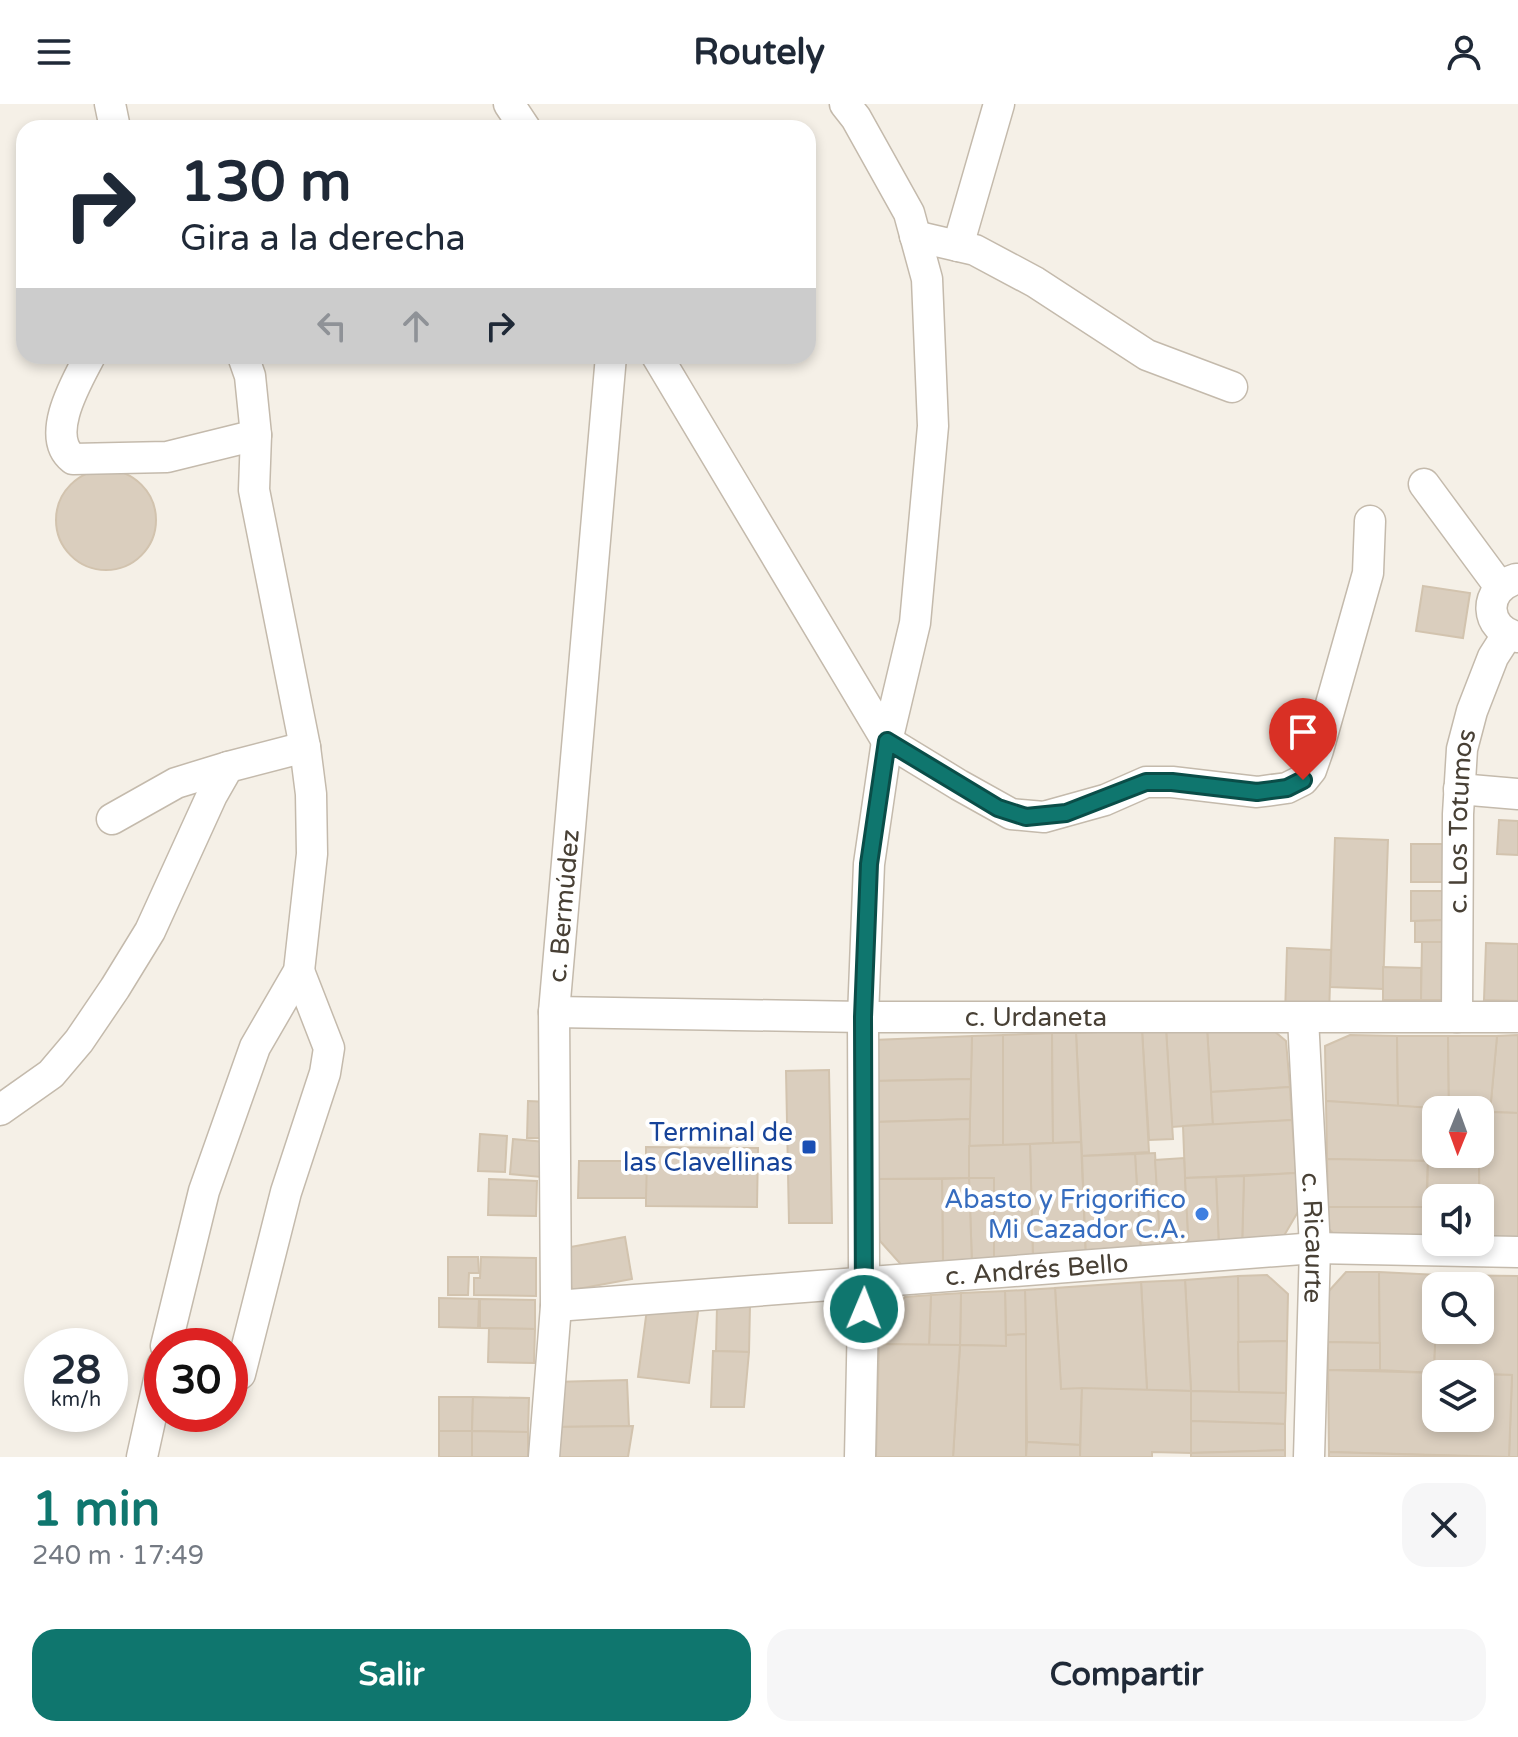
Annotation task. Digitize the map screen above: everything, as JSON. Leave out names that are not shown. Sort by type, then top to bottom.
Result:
[{"type":"street","points":[[845,104],[909,213],[927,279],[933,426],[915,623],[887,741],[869,864],[863,1017],[864,1283],[860,1457]]},
{"type":"street","points":[[958,246],[999,104]]},
{"type":"street","points":[[915,236],[975,250],[1035,282],[1147,355],[1232,387]]},
{"type":"street","points":[[86,364],[64,416],[61,441],[65,452],[73,459],[167,457],[256,435]]},
{"type":"street","points":[[170,1328],[204,1191],[255,1047],[299,971],[312,854],[311,794],[305,747],[254,490],[256,435],[250,376],[246,364]]},
{"type":"street","name":"c. Bermúdez","points":[[544,1457],[556,1306],[554,1012],[610,364]]},
{"type":"street","points":[[662,364],[887,741],[998,808],[1026,817],[1066,813],[1146,782],[1257,792],[1287,788],[1303,780],[1311,770],[1318,750],[1368,573],[1370,521]]},
{"type":"street","points":[[1424,484],[1509,583],[1491,604],[1497,627],[1513,636]]},
{"type":"street","name":"c. Los Totumos","points":[[1457,1017],[1462,749],[1472,711],[1493,657],[1513,636]]},
{"type":"street","points":[[112,819],[176,783],[305,747]]},
{"type":"street","points":[[0,1110],[51,1074],[79,1041],[115,988],[150,931],[212,795],[228,767]]},
{"type":"street","points":[[1459,789],[1518,794]]},
{"type":"street","points":[[248,1342],[286,1192],[325,1073],[329,1048],[299,971]]},
{"type":"street","name":"c. Urdaneta","points":[[554,1012],[863,1017],[1518,1017]]},
{"type":"street","name":"c. Ricaurte","points":[[1303,1018],[1315,1248],[1309,1457]]},
{"type":"street","name":"c. Andrés Bello","points":[[556,1306],[1315,1248],[1518,1252]]},
{"type":"street","points":[[142,1457],[147,1432]]},
{"type":"building","points":[[106,470],[125,474],[141,485],[152,501],[156,520],[152,539],[141,555],[125,566],[106,570],[87,566],[71,555],[60,539],[56,520],[60,501],[71,485],[87,474]]},
{"type":"building","points":[[1423,586],[1470,593],[1463,638],[1416,631]]},
{"type":"building","points":[[1499,820],[1518,821],[1518,855],[1497,854]]},
{"type":"building","points":[[1335,838],[1388,840],[1383,989],[1330,987]]},
{"type":"building","points":[[1411,844],[1445,844],[1444,882],[1411,882]]},
{"type":"building","points":[[1411,891],[1445,891],[1445,920],[1411,921]]},
{"type":"building","points":[[1445,920],[1445,942],[1415,942],[1415,921]]},
{"type":"building","points":[[1422,942],[1445,942],[1445,1000],[1421,1000]]},
{"type":"building","points":[[1486,943],[1518,944],[1518,1001],[1484,1000]]},
{"type":"building","points":[[1287,948],[1331,950],[1329,1016],[1285,1015]]},
{"type":"building","points":[[1383,967],[1421,968],[1421,1000],[1383,1000]]},
{"type":"building","points":[[1268,1026],[1286,1041],[1290,1087],[1211,1092],[1207,1028]]},
{"type":"building","points":[[1207,1028],[1213,1124],[1172,1127],[1166,1029]]},
{"type":"building","points":[[1166,1029],[1173,1139],[1149,1140],[1142,1030]]},
{"type":"building","points":[[1142,1030],[1149,1152],[1082,1156],[1076,1033]]},
{"type":"building","points":[[1052,1033],[1053,1143],[1003,1145],[1003,1035]]},
{"type":"building","points":[[1052,1033],[1076,1033],[1081,1142],[1053,1143]]},
{"type":"building","points":[[1003,1035],[1003,1145],[969,1146],[972,1036]]},
{"type":"building","points":[[1350,1035],[1397,1036],[1398,1106],[1326,1101],[1325,1046]]},
{"type":"building","points":[[1518,1035],[1518,1113],[1494,1112],[1494,1096],[1491,1096],[1497,1036]]},
{"type":"building","points":[[972,1036],[971,1079],[875,1081],[873,1040]]},
{"type":"building","points":[[1397,1036],[1448,1036],[1449,1096],[1422,1096],[1422,1107],[1398,1106]]},
{"type":"building","points":[[1448,1036],[1497,1036],[1491,1096],[1449,1096]]},
{"type":"building","name":"Terminal de las Clavellinas","points":[[829,1070],[832,1223],[789,1223],[786,1071]]},
{"type":"building","points":[[971,1079],[970,1119],[876,1122],[875,1081]]},
{"type":"building","points":[[1290,1087],[1292,1120],[1213,1125],[1211,1092]]},
{"type":"building","points":[[528,1101],[550,1102],[548,1138],[527,1138]]},
{"type":"building","points":[[1326,1101],[1422,1107],[1422,1161],[1327,1159]]},
{"type":"building","points":[[1494,1112],[1518,1113],[1518,1247],[1494,1244],[1494,1184],[1479,1184],[1479,1168],[1494,1168]]},
{"type":"building","points":[[970,1119],[969,1178],[877,1179],[876,1122]]},
{"type":"building","points":[[1292,1120],[1296,1173],[1185,1178],[1183,1126]]},
{"type":"building","points":[[480,1134],[507,1136],[505,1172],[478,1171]]},
{"type":"building","points":[[513,1139],[545,1142],[541,1177],[510,1174]]},
{"type":"building","points":[[1081,1142],[1086,1258],[1033,1261],[1030,1144]]},
{"type":"building","points":[[1030,1144],[1033,1261],[994,1264],[994,1178],[969,1178],[969,1146]]},
{"type":"building","points":[[646,1147],[758,1148],[757,1207],[646,1206]]},
{"type":"building","points":[[1155,1153],[1161,1253],[1141,1254],[1135,1154]]},
{"type":"building","points":[[1135,1154],[1141,1254],[1086,1258],[1082,1156]]},
{"type":"building","points":[[1184,1158],[1189,1251],[1161,1253],[1155,1160]]},
{"type":"building","points":[[1327,1159],[1422,1161],[1422,1168],[1428,1168],[1427,1184],[1422,1184],[1422,1207],[1328,1207]]},
{"type":"building","points":[[579,1161],[647,1161],[646,1198],[578,1198]]},
{"type":"building","points":[[1428,1168],[1479,1168],[1479,1184],[1427,1184]]},
{"type":"building","points":[[1296,1173],[1299,1210],[1278,1246],[1242,1248],[1244,1176]]},
{"type":"building","points":[[1244,1176],[1242,1248],[1219,1249],[1216,1177]]},
{"type":"building","name":"Abasto y Frigorifico Mi Cazador C.A.","points":[[1216,1177],[1219,1249],[1189,1251],[1185,1178]]},
{"type":"building","points":[[969,1178],[994,1178],[994,1264],[972,1265]]},
{"type":"building","points":[[969,1178],[972,1265],[943,1267],[942,1179]]},
{"type":"building","points":[[489,1179],[537,1181],[536,1216],[488,1215]]},
{"type":"building","points":[[877,1179],[942,1179],[943,1267],[905,1269],[880,1241]]},
{"type":"building","points":[[1328,1207],[1422,1207],[1422,1247],[1346,1248],[1328,1228]]},
{"type":"building","points":[[625,1237],[632,1279],[572,1290],[565,1248]]},
{"type":"building","points":[[448,1257],[478,1257],[479,1273],[469,1273],[468,1295],[448,1295]]},
{"type":"building","points":[[481,1257],[536,1258],[536,1296],[474,1295],[474,1278],[480,1278]]},
{"type":"building","points":[[1346,1272],[1379,1272],[1380,1343],[1328,1342],[1328,1292]]},
{"type":"building","points":[[1379,1272],[1422,1274],[1422,1344],[1435,1344],[1435,1360],[1422,1360],[1422,1372],[1380,1370]]},
{"type":"building","points":[[1267,1275],[1288,1294],[1287,1341],[1238,1342],[1238,1276]]},
{"type":"building","points":[[1238,1276],[1239,1392],[1191,1391],[1185,1280]]},
{"type":"building","points":[[1494,1276],[1518,1276],[1518,1457],[1509,1457],[1512,1375],[1494,1375],[1494,1360],[1434,1360],[1435,1344],[1494,1344]]},
{"type":"building","points":[[1185,1280],[1191,1391],[1147,1390],[1141,1282]]},
{"type":"building","points":[[1141,1282],[1147,1390],[1061,1389],[1055,1288]]},
{"type":"building","points":[[1055,1288],[1061,1389],[1082,1388],[1080,1445],[1027,1442],[1025,1290]]},
{"type":"building","points":[[1025,1290],[1026,1334],[1006,1335],[1005,1291]]},
{"type":"building","points":[[1005,1291],[1006,1346],[960,1345],[961,1293]]},
{"type":"building","points":[[961,1293],[960,1345],[929,1345],[931,1295]]},
{"type":"building","points":[[931,1295],[929,1345],[879,1344],[880,1321],[905,1297]]},
{"type":"building","points":[[439,1298],[479,1299],[478,1328],[439,1327]]},
{"type":"building","points":[[480,1299],[535,1300],[535,1329],[480,1328]]},
{"type":"building","points":[[699,1304],[689,1383],[638,1377],[647,1309]]},
{"type":"building","points":[[717,1306],[750,1306],[749,1352],[716,1351]]},
{"type":"building","points":[[489,1328],[535,1329],[534,1363],[488,1362]]},
{"type":"building","points":[[1026,1334],[1026,1457],[953,1457],[960,1345],[1006,1346],[1006,1335]]},
{"type":"building","points":[[1287,1341],[1286,1393],[1239,1392],[1238,1342]]},
{"type":"building","points":[[1328,1342],[1380,1343],[1380,1370],[1328,1370]]},
{"type":"building","points":[[879,1344],[960,1345],[953,1457],[876,1457]]},
{"type":"building","points":[[713,1351],[749,1352],[744,1407],[711,1407]]},
{"type":"building","points":[[1328,1370],[1422,1373],[1422,1432],[1494,1432],[1494,1374],[1512,1375],[1509,1457],[1329,1452]]},
{"type":"building","points":[[627,1380],[629,1426],[555,1427],[553,1382]]},
{"type":"building","points":[[1082,1388],[1191,1391],[1191,1453],[1152,1452],[1152,1457],[1080,1457]]},
{"type":"building","points":[[1191,1391],[1286,1393],[1285,1424],[1191,1421]]},
{"type":"building","points":[[439,1397],[473,1397],[472,1431],[439,1431]]},
{"type":"building","points":[[473,1397],[529,1398],[528,1432],[472,1431]]},
{"type":"building","points":[[1191,1421],[1285,1424],[1285,1450],[1191,1453]]},
{"type":"building","points":[[633,1426],[628,1457],[553,1457],[555,1427]]},
{"type":"building","points":[[439,1431],[472,1431],[472,1457],[439,1457]]},
{"type":"building","points":[[472,1431],[528,1432],[528,1457],[472,1457]]},
{"type":"building","points":[[1027,1442],[1080,1445],[1080,1457],[1026,1457]]},
{"type":"building","points":[[1285,1450],[1285,1457],[1191,1457],[1191,1453]]},
{"type":"building","points":[[1329,1452],[1489,1457],[1329,1457]]},
{"type":"place","name":"Terminal de las Clavellinas","points":[[809,1147]]},
{"type":"place","name":"Abasto y Frigorifico Mi Cazador C.A.","points":[[1202,1214]]},
{"type":"route","points":[[864,1309],[863,1017],[869,864],[887,741],[998,808],[1026,817],[1066,813],[1146,782],[1257,792],[1287,788],[1303,780]]}]
